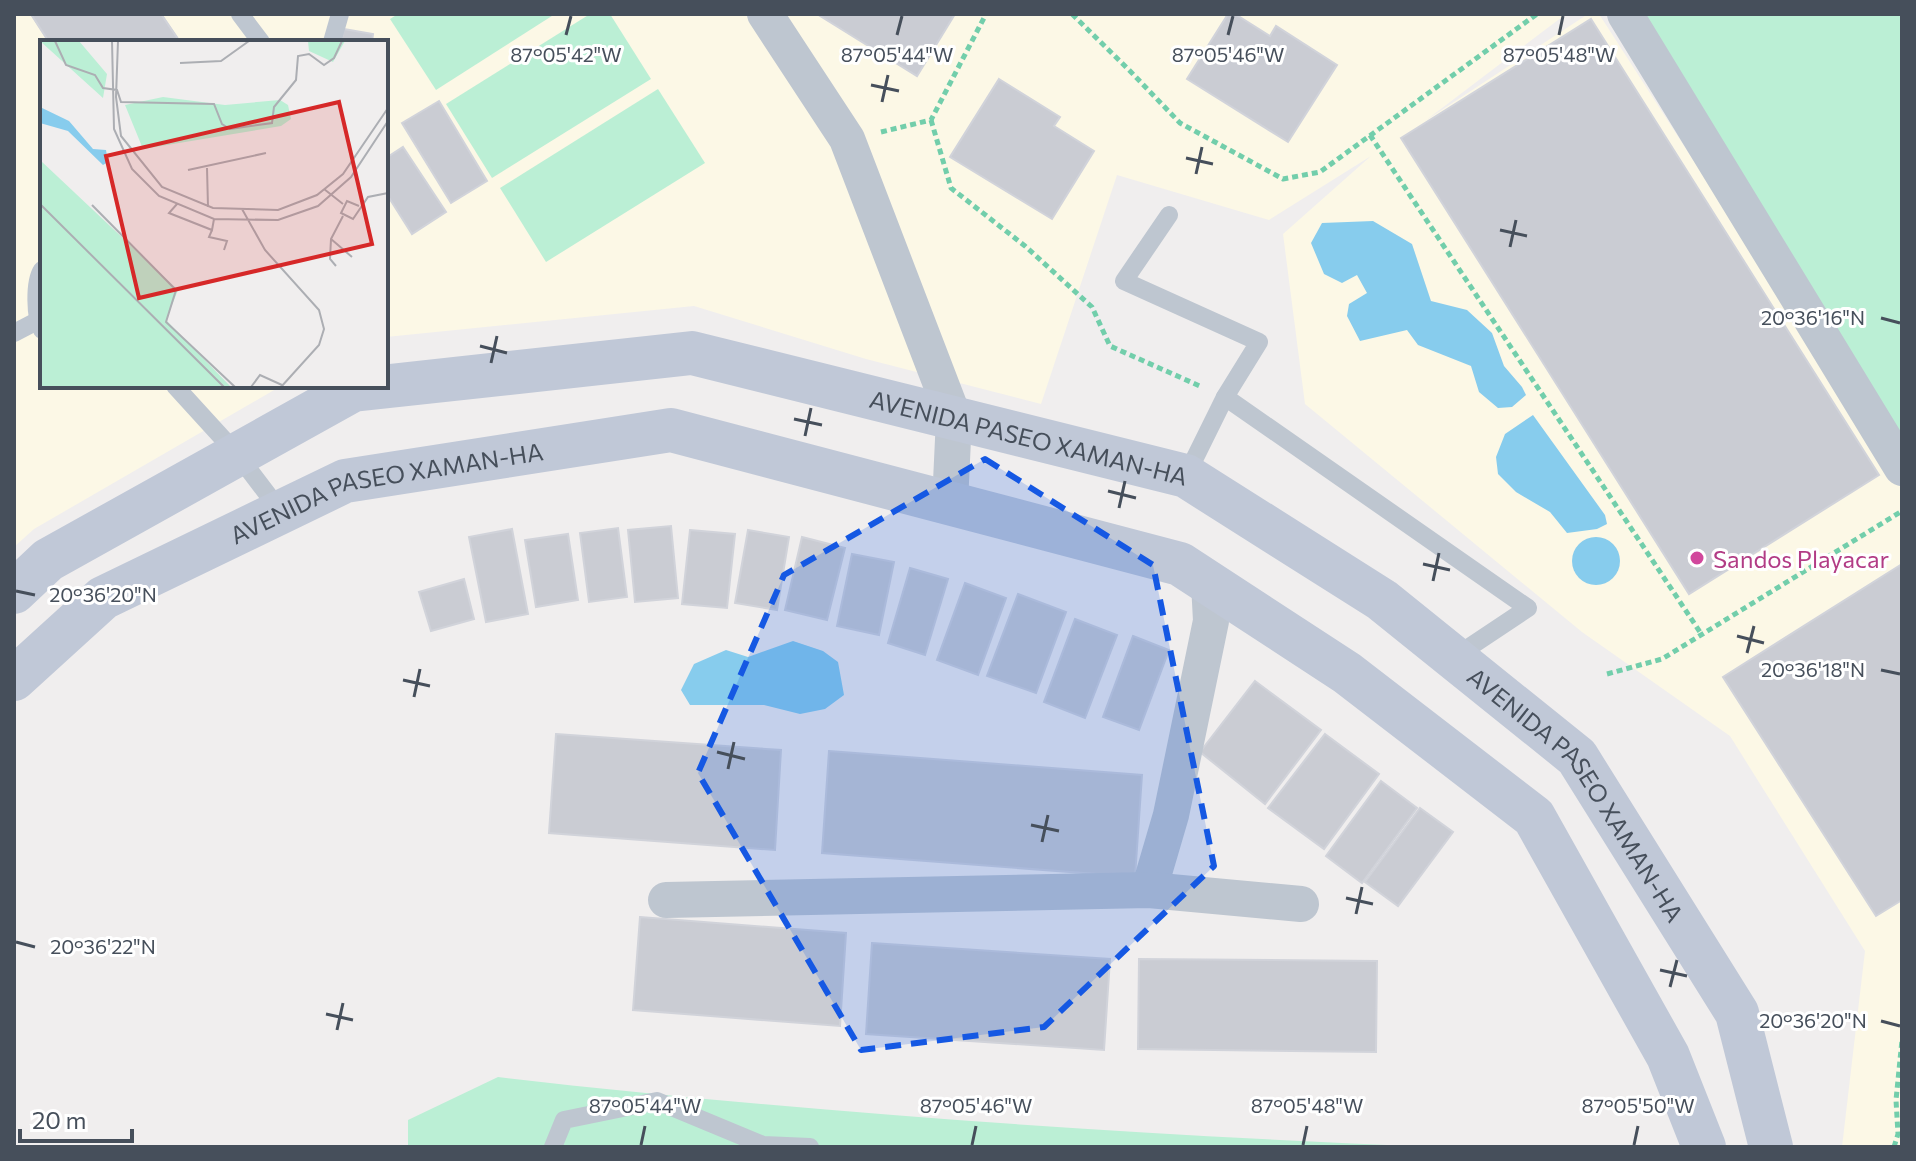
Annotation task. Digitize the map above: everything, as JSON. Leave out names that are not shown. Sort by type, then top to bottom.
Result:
[{"type":"main road","name":"AVENIDA PASEO XAMAN-HA","points":[[388,386],[692,353],[1186,476],[1382,600],[1577,757],[1737,1013],[1771,1147]]},
{"type":"main road","name":"AVENIDA PASEO XAMAN-HA","points":[[14,592],[48,560],[353,390],[371,388]]},
{"type":"main road","name":"AVENIDA PASEO XAMAN-HA","points":[[14,679],[103,598],[345,481],[671,430],[1180,564],[1347,673],[1534,817],[1668,1056],[1704,1147]]},
{"type":"street","points":[[765,14],[847,139],[954,418],[950,503]]},
{"type":"street","points":[[1625,14],[1902,468]]},
{"type":"street","points":[[1149,890],[1171,815],[1211,621],[1209,583]]},
{"type":"street","points":[[666,900],[1149,890],[1301,904]]},
{"type":"lane","points":[[240,14],[260,40]]},
{"type":"lane","points":[[333,40],[340,14]]},
{"type":"lane","points":[[1169,215],[1124,281],[1259,342],[1225,397],[1186,476]]},
{"type":"lane","points":[[14,333],[39,326],[40,273]]},
{"type":"lane","points":[[177,388],[237,454],[281,512]]},
{"type":"lane","points":[[1225,397],[1528,608],[1453,658]]},
{"type":"lane","points":[[553,1147],[564,1120],[657,1101],[763,1145],[810,1147]]},
{"type":"path","points":[[986,14],[931,120],[951,188],[1025,246],[1092,307],[1110,346],[1225,397]]},
{"type":"path","points":[[1072,14],[1180,123],[1283,179],[1320,172],[1537,14]]},
{"type":"path","points":[[847,139],[931,120]]},
{"type":"path","points":[[1370,135],[1702,635]]},
{"type":"path","points":[[1607,674],[1662,659],[1902,511]]},
{"type":"path","points":[[1894,1147],[1898,1134],[1896,1100],[1902,1040]]},
{"type":"highlighted area","points":[[985,459],[1153,565],[1214,866],[1044,1027],[861,1050],[698,773],[784,575]]},
{"type":"shaded area","points":[[14,14],[1566,14],[1425,121],[1588,14],[1599,14],[1902,484],[1902,1147],[1842,1147],[1865,951],[1730,736],[1582,632],[1305,404],[1283,234],[1371,156],[1269,220],[1117,175],[1041,404],[866,359],[694,306],[388,337],[388,40],[40,40],[40,388],[278,388],[34,529],[14,547]]},
{"type":"green space","points":[[398,14],[555,14],[436,90],[390,19]]},
{"type":"green space","points":[[590,14],[610,14],[651,79],[492,178],[446,104]]},
{"type":"green space","points":[[1614,14],[1902,14],[1902,454]]},
{"type":"green space","points":[[658,89],[705,163],[546,262],[500,188]]},
{"type":"green space","points":[[498,1077],[965,1121],[1434,1147],[408,1147],[408,1120]]},
{"type":"water","points":[[1373,221],[1412,244],[1431,301],[1467,310],[1492,333],[1504,366],[1526,395],[1512,407],[1498,408],[1479,392],[1471,366],[1418,345],[1407,330],[1360,341],[1347,316],[1349,304],[1367,293],[1357,275],[1342,283],[1324,274],[1311,243],[1322,223]]},
{"type":"water","points":[[1533,415],[1605,515],[1607,524],[1597,529],[1567,533],[1550,512],[1516,492],[1498,474],[1496,457],[1505,434]]},
{"type":"water","points":[[1596,537],[1605,538],[1613,544],[1619,552],[1619,570],[1613,578],[1605,584],[1596,585],[1587,584],[1579,578],[1573,570],[1572,561],[1573,552],[1579,544],[1587,538]]},
{"type":"water","points":[[793,641],[823,651],[838,662],[844,695],[825,709],[800,714],[764,705],[690,705],[681,690],[694,664],[726,650],[748,657]]},
{"type":"building","points":[[31,14],[161,14],[179,40],[48,40]]},
{"type":"building","points":[[31,14],[161,14],[179,40],[48,40]]},
{"type":"building","points":[[817,14],[955,14],[917,76]]},
{"type":"building","points":[[1228,14],[1235,14],[1270,36],[1276,26],[1337,65],[1288,142],[1187,79]]},
{"type":"building","points":[[1591,19],[1879,475],[1689,594],[1401,138]]},
{"type":"building","points":[[344,29],[373,34],[372,40],[341,40]]},
{"type":"building","points":[[999,79],[1060,117],[1054,126],[1094,151],[1052,219],[950,157]]},
{"type":"building","points":[[439,101],[487,181],[451,203],[402,123]]},
{"type":"building","points":[[403,147],[446,212],[412,234],[388,196],[388,157]]},
{"type":"building","points":[[671,526],[678,598],[635,602],[628,530]]},
{"type":"building","points":[[618,528],[627,597],[589,602],[580,533]]},
{"type":"building","points":[[512,529],[528,614],[486,622],[469,537]]},
{"type":"building","points":[[690,530],[735,534],[727,608],[682,604]]},
{"type":"building","points":[[748,530],[789,537],[777,610],[735,603]]},
{"type":"building","points":[[568,534],[578,600],[536,607],[525,540]]},
{"type":"building","points":[[802,537],[845,548],[827,620],[785,610]]},
{"type":"building","points":[[852,554],[894,562],[879,635],[837,626]]},
{"type":"building","points":[[1902,564],[1902,900],[1876,916],[1723,677]]},
{"type":"building","points":[[910,568],[948,579],[925,655],[888,643]]},
{"type":"building","points":[[464,579],[474,619],[431,631],[419,592]]},
{"type":"building","points":[[965,583],[1006,598],[978,675],[937,660]]},
{"type":"building","points":[[1018,594],[1066,612],[1036,693],[987,676]]},
{"type":"building","points":[[1075,619],[1117,635],[1085,718],[1044,702]]},
{"type":"building","points":[[1133,636],[1169,650],[1139,730],[1103,717]]},
{"type":"building","points":[[1255,681],[1321,730],[1265,804],[1200,752]]},
{"type":"building","points":[[556,734],[781,750],[775,850],[549,833]]},
{"type":"building","points":[[1325,734],[1379,774],[1324,849],[1268,808]]},
{"type":"building","points":[[829,751],[1142,775],[1135,877],[822,853]]},
{"type":"building","points":[[1381,781],[1417,808],[1362,883],[1326,856]]},
{"type":"building","points":[[1420,808],[1453,832],[1398,906],[1365,882]]},
{"type":"building","points":[[640,917],[846,933],[840,1026],[633,1010]]},
{"type":"building","points":[[872,943],[1110,959],[1104,1050],[866,1034]]},
{"type":"building","points":[[1139,959],[1377,961],[1376,1052],[1138,1049]]},
{"type":"place","name":"Sandos Playacar","points":[[1697,558]]}]
